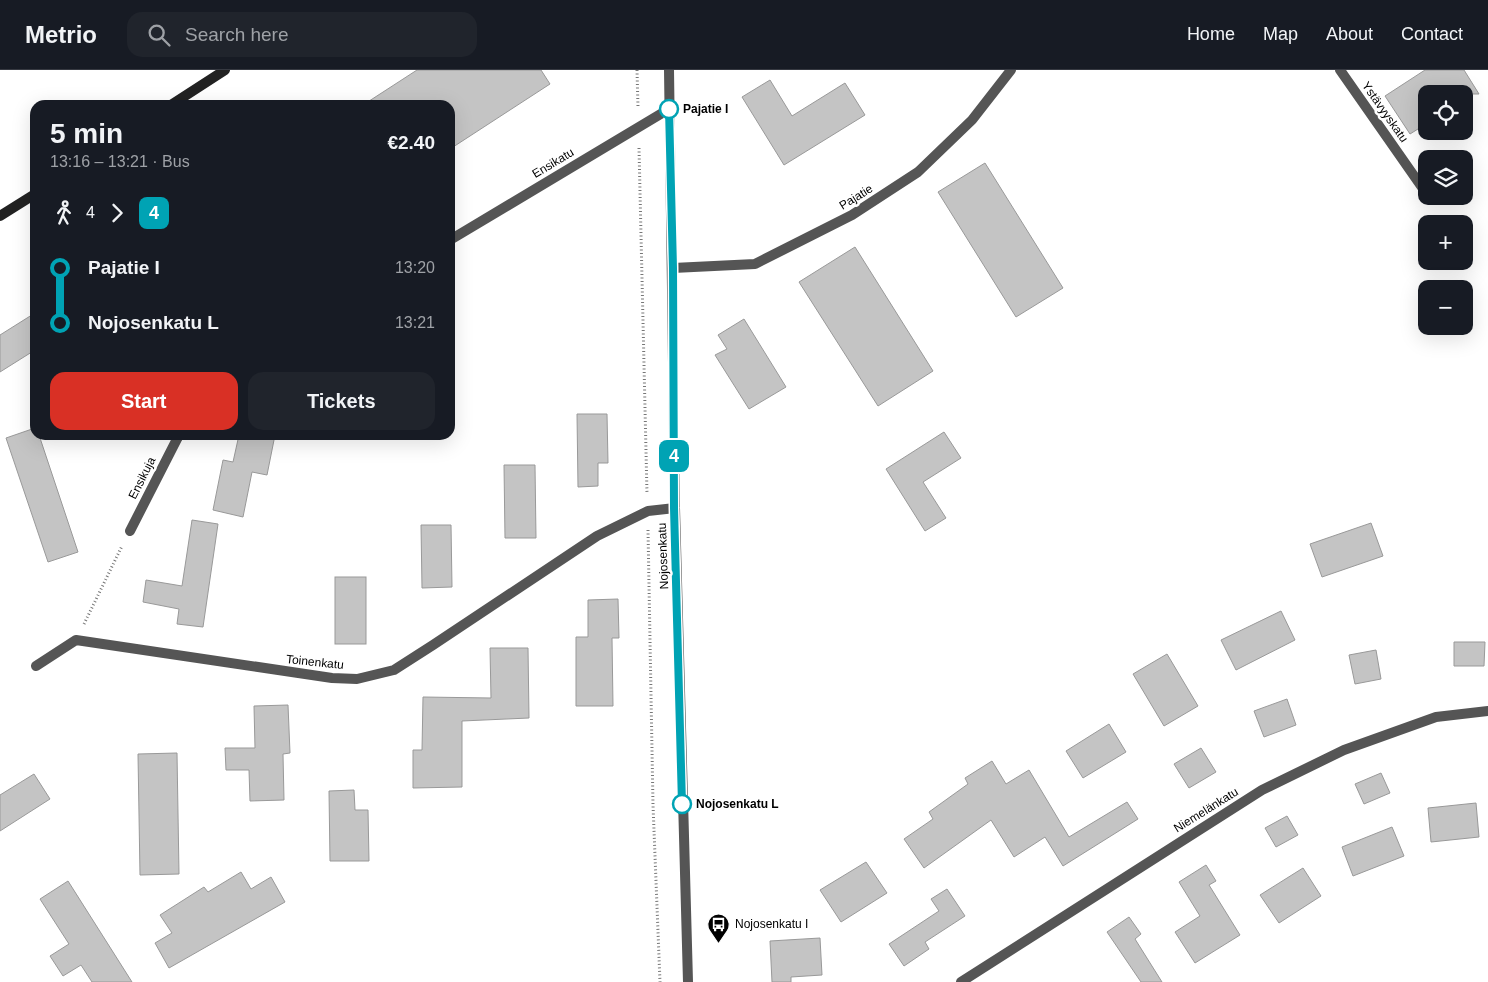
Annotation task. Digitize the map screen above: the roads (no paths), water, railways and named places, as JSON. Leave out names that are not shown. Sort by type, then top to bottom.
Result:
[{"type":"main road","points":[[179,100],[225,70]]},
{"type":"main road","points":[[0,216],[30,197]]},
{"type":"street","name":"Nojosenkatu","points":[[669,70],[673,268],[674,508],[688,982]]},
{"type":"street","name":"Pajatie","points":[[673,268],[754,264],[852,215],[918,172],[972,120],[1011,70]]},
{"type":"street","name":"Ystävyyskatu","points":[[1340,70],[1418,182]]},
{"type":"street","name":"Ensikatu","points":[[455,237],[669,109]]},
{"type":"street","name":"Ensikuja","points":[[130,531],[176,440]]},
{"type":"street","name":"Toinenkatu","points":[[36,666],[76,640],[322,677],[357,678],[394,670],[597,536],[648,511],[674,508]]},
{"type":"street","name":"Niemelänkatu","points":[[961,982],[1262,790],[1344,750],[1436,717],[1488,711]]},
{"type":"place","name":"Pajatie I","points":[[669,109]]},
{"type":"place","name":"Nojosenkatu L","points":[[682,804]]},
{"type":"place","name":"Nojosenkatu I","points":[[719,943]]}]
